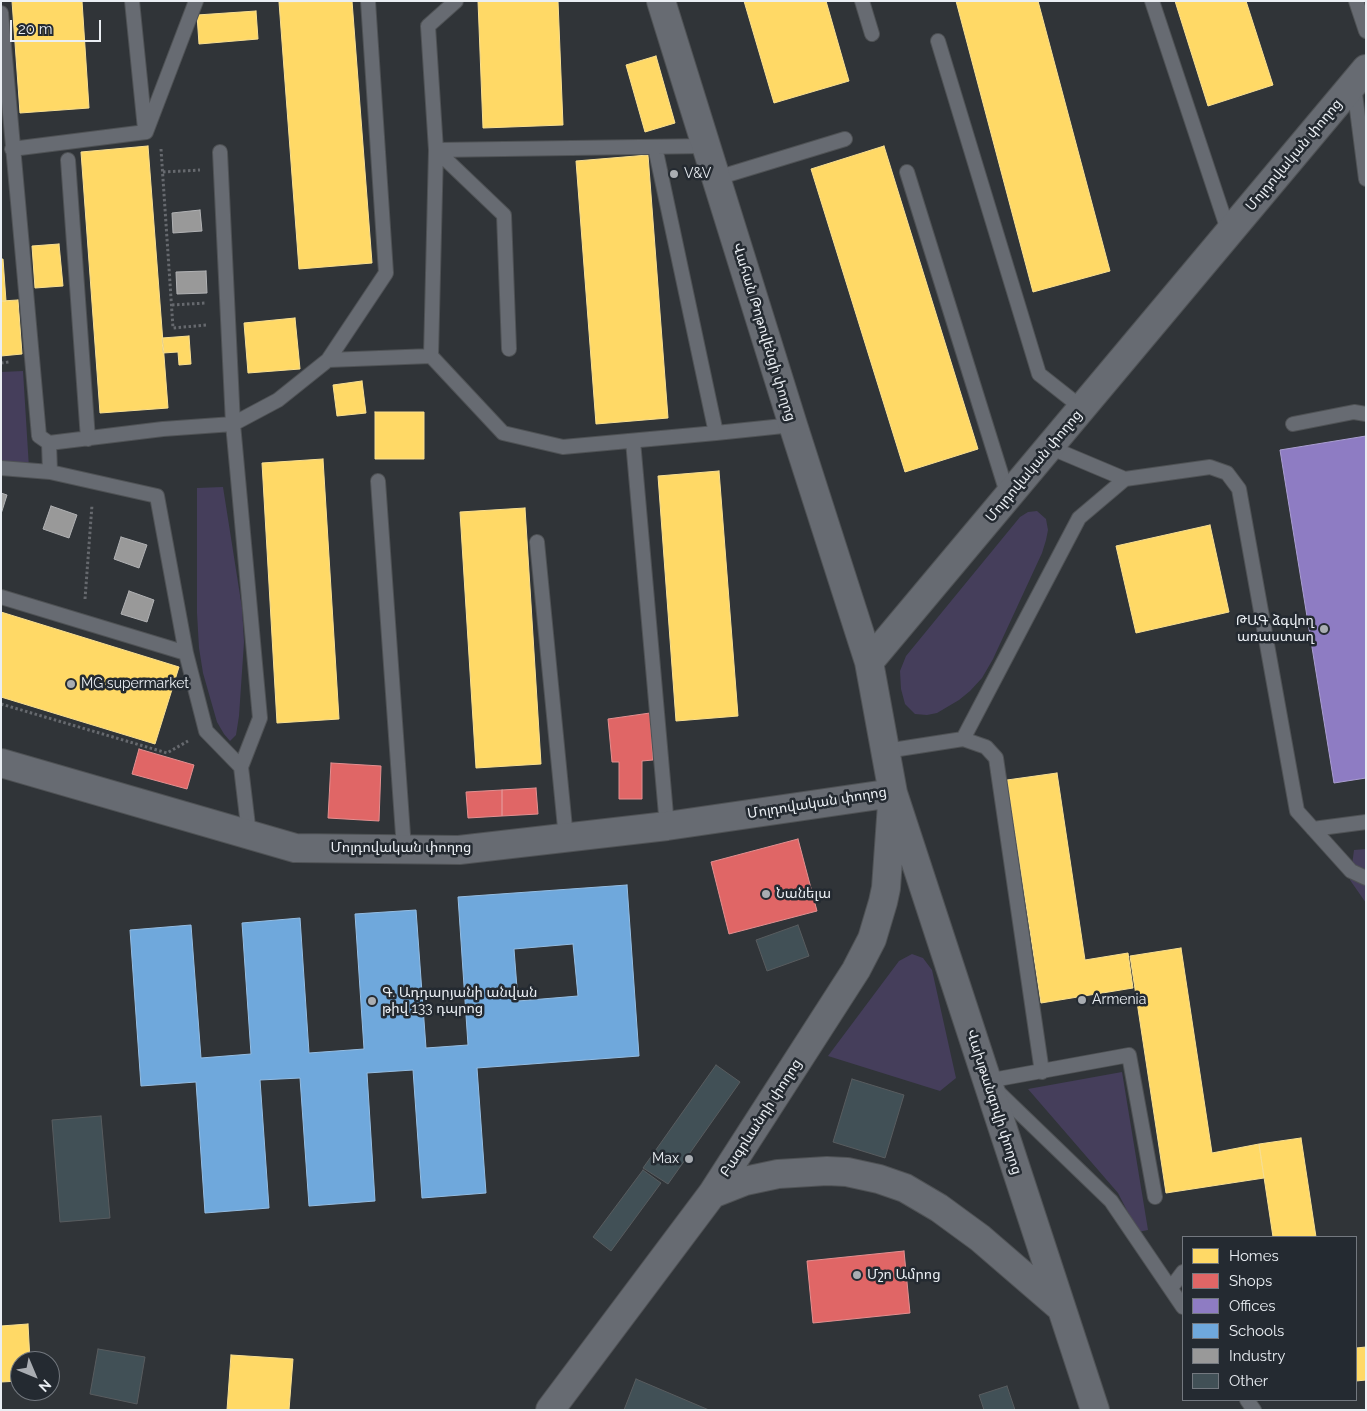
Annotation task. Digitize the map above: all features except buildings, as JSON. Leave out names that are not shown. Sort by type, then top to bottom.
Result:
[{"type":"street","name":"Վահան Թոթովենցի փողոց","points":[[661,1],[869,662]]},
{"type":"street","name":"Մոլդովական փողոց","points":[[1,763],[295,848],[459,850],[667,826],[893,793],[869,662],[1360,77]]},
{"type":"street","name":"Վախթանգովի փողոց","points":[[893,793],[1095,1410]]},
{"type":"street","name":"Բագրևանդի փողոց","points":[[550,1410],[712,1194],[856,970],[872,939],[886,888],[893,793]]},
{"type":"street","points":[[712,1194],[745,1181],[778,1174],[826,1170],[847,1172],[879,1179],[905,1188],[938,1208],[980,1238],[1060,1307]]},
{"type":"lane","points":[[132,1],[146,132]]},
{"type":"lane","points":[[146,132],[196,1]]},
{"type":"lane","points":[[1,14],[39,436],[49,443],[233,424],[278,400],[328,360],[386,273],[368,1]]},
{"type":"lane","points":[[456,1],[428,26],[436,150],[431,356],[503,433],[563,447],[793,425]]},
{"type":"lane","points":[[862,1],[872,34]]},
{"type":"lane","points":[[1152,1],[1229,233]]},
{"type":"lane","points":[[1356,1],[1366,31]]},
{"type":"lane","points":[[938,42],[1039,374],[1082,408]]},
{"type":"lane","points":[[1360,77],[1366,179]]},
{"type":"lane","points":[[12,149],[146,132]]},
{"type":"lane","points":[[717,178],[845,139]]},
{"type":"lane","points":[[436,150],[707,146]]},
{"type":"lane","points":[[655,147],[716,433]]},
{"type":"lane","points":[[436,150],[504,214],[508,349]]},
{"type":"lane","points":[[220,152],[233,424],[260,718],[241,767],[249,834]]},
{"type":"lane","points":[[68,160],[88,440]]},
{"type":"lane","points":[[907,172],[1008,496]]},
{"type":"lane","points":[[328,360],[431,356]]},
{"type":"lane","points":[[1293,424],[1354,412],[1366,414]]},
{"type":"lane","points":[[633,440],[667,826]]},
{"type":"lane","points":[[49,443],[50,472]]},
{"type":"lane","points":[[1049,448],[1125,479],[1210,467],[1228,473],[1239,489],[1297,811],[1351,870],[1366,878]]},
{"type":"lane","points":[[1,468],[50,472],[156,496],[186,653],[206,731],[241,767]]},
{"type":"lane","points":[[963,739],[1079,518],[1125,479]]},
{"type":"lane","points":[[378,481],[404,850]]},
{"type":"lane","points":[[537,542],[566,838]]},
{"type":"lane","points":[[1,597],[186,653]]},
{"type":"lane","points":[[886,751],[963,739],[986,747],[996,758],[1042,1072]]},
{"type":"lane","points":[[1313,829],[1366,822]]},
{"type":"lane","points":[[1351,870],[1366,868]]},
{"type":"lane","points":[[987,1081],[1129,1055],[1155,1197]]},
{"type":"lane","points":[[987,1081],[1111,1201],[1182,1306]]},
{"type":"lane","points":[[1170,1288],[1182,1273]]},
{"type":"path","points":[[146,132],[160,131],[173,328],[195,326]]},
{"type":"path","points":[[163,172],[221,169]]},
{"type":"path","points":[[172,306],[195,304]]},
{"type":"path","points":[[83,622],[94,481]]},
{"type":"path","points":[[1,704],[167,754],[206,731]]},
{"type":"shaded area","points":[[23,371],[29,468],[1,467],[1,372]]},
{"type":"shaded area","points":[[223,487],[242,608],[244,642],[239,716],[236,735],[230,741],[217,722],[203,673],[197,613],[197,488]]},
{"type":"shaded area","points":[[1037,511],[1046,519],[1048,530],[1042,553],[993,659],[982,678],[959,700],[937,713],[927,715],[915,714],[905,704],[901,689],[900,671],[906,656],[1020,517],[1028,512]]},
{"type":"shaded area","points":[[1366,849],[1366,903],[1350,880],[1354,850]]},
{"type":"shaded area","points":[[912,954],[923,958],[932,970],[956,1078],[940,1091],[828,1056],[899,961]]},
{"type":"shaded area","points":[[1122,1072],[1148,1230],[1138,1232],[1118,1193],[1028,1089]]},
{"type":"place","name":"V&V","points":[[674,174]]},
{"type":"place","name":"ԹԱԳ ձգվող առաստաղ","points":[[1324,629]]},
{"type":"place","name":"MG supermarket","points":[[71,684]]},
{"type":"place","name":"Նանելա","points":[[766,894]]},
{"type":"place","name":"Armenia","points":[[1082,1000]]},
{"type":"place","name":"Գ. Ադդարյանի անվան թիվ 133 դպրոց","points":[[372,1001]]},
{"type":"place","name":"Max","points":[[689,1159]]},
{"type":"place","name":"Մշո Ամրոց","points":[[857,1275]]}]
